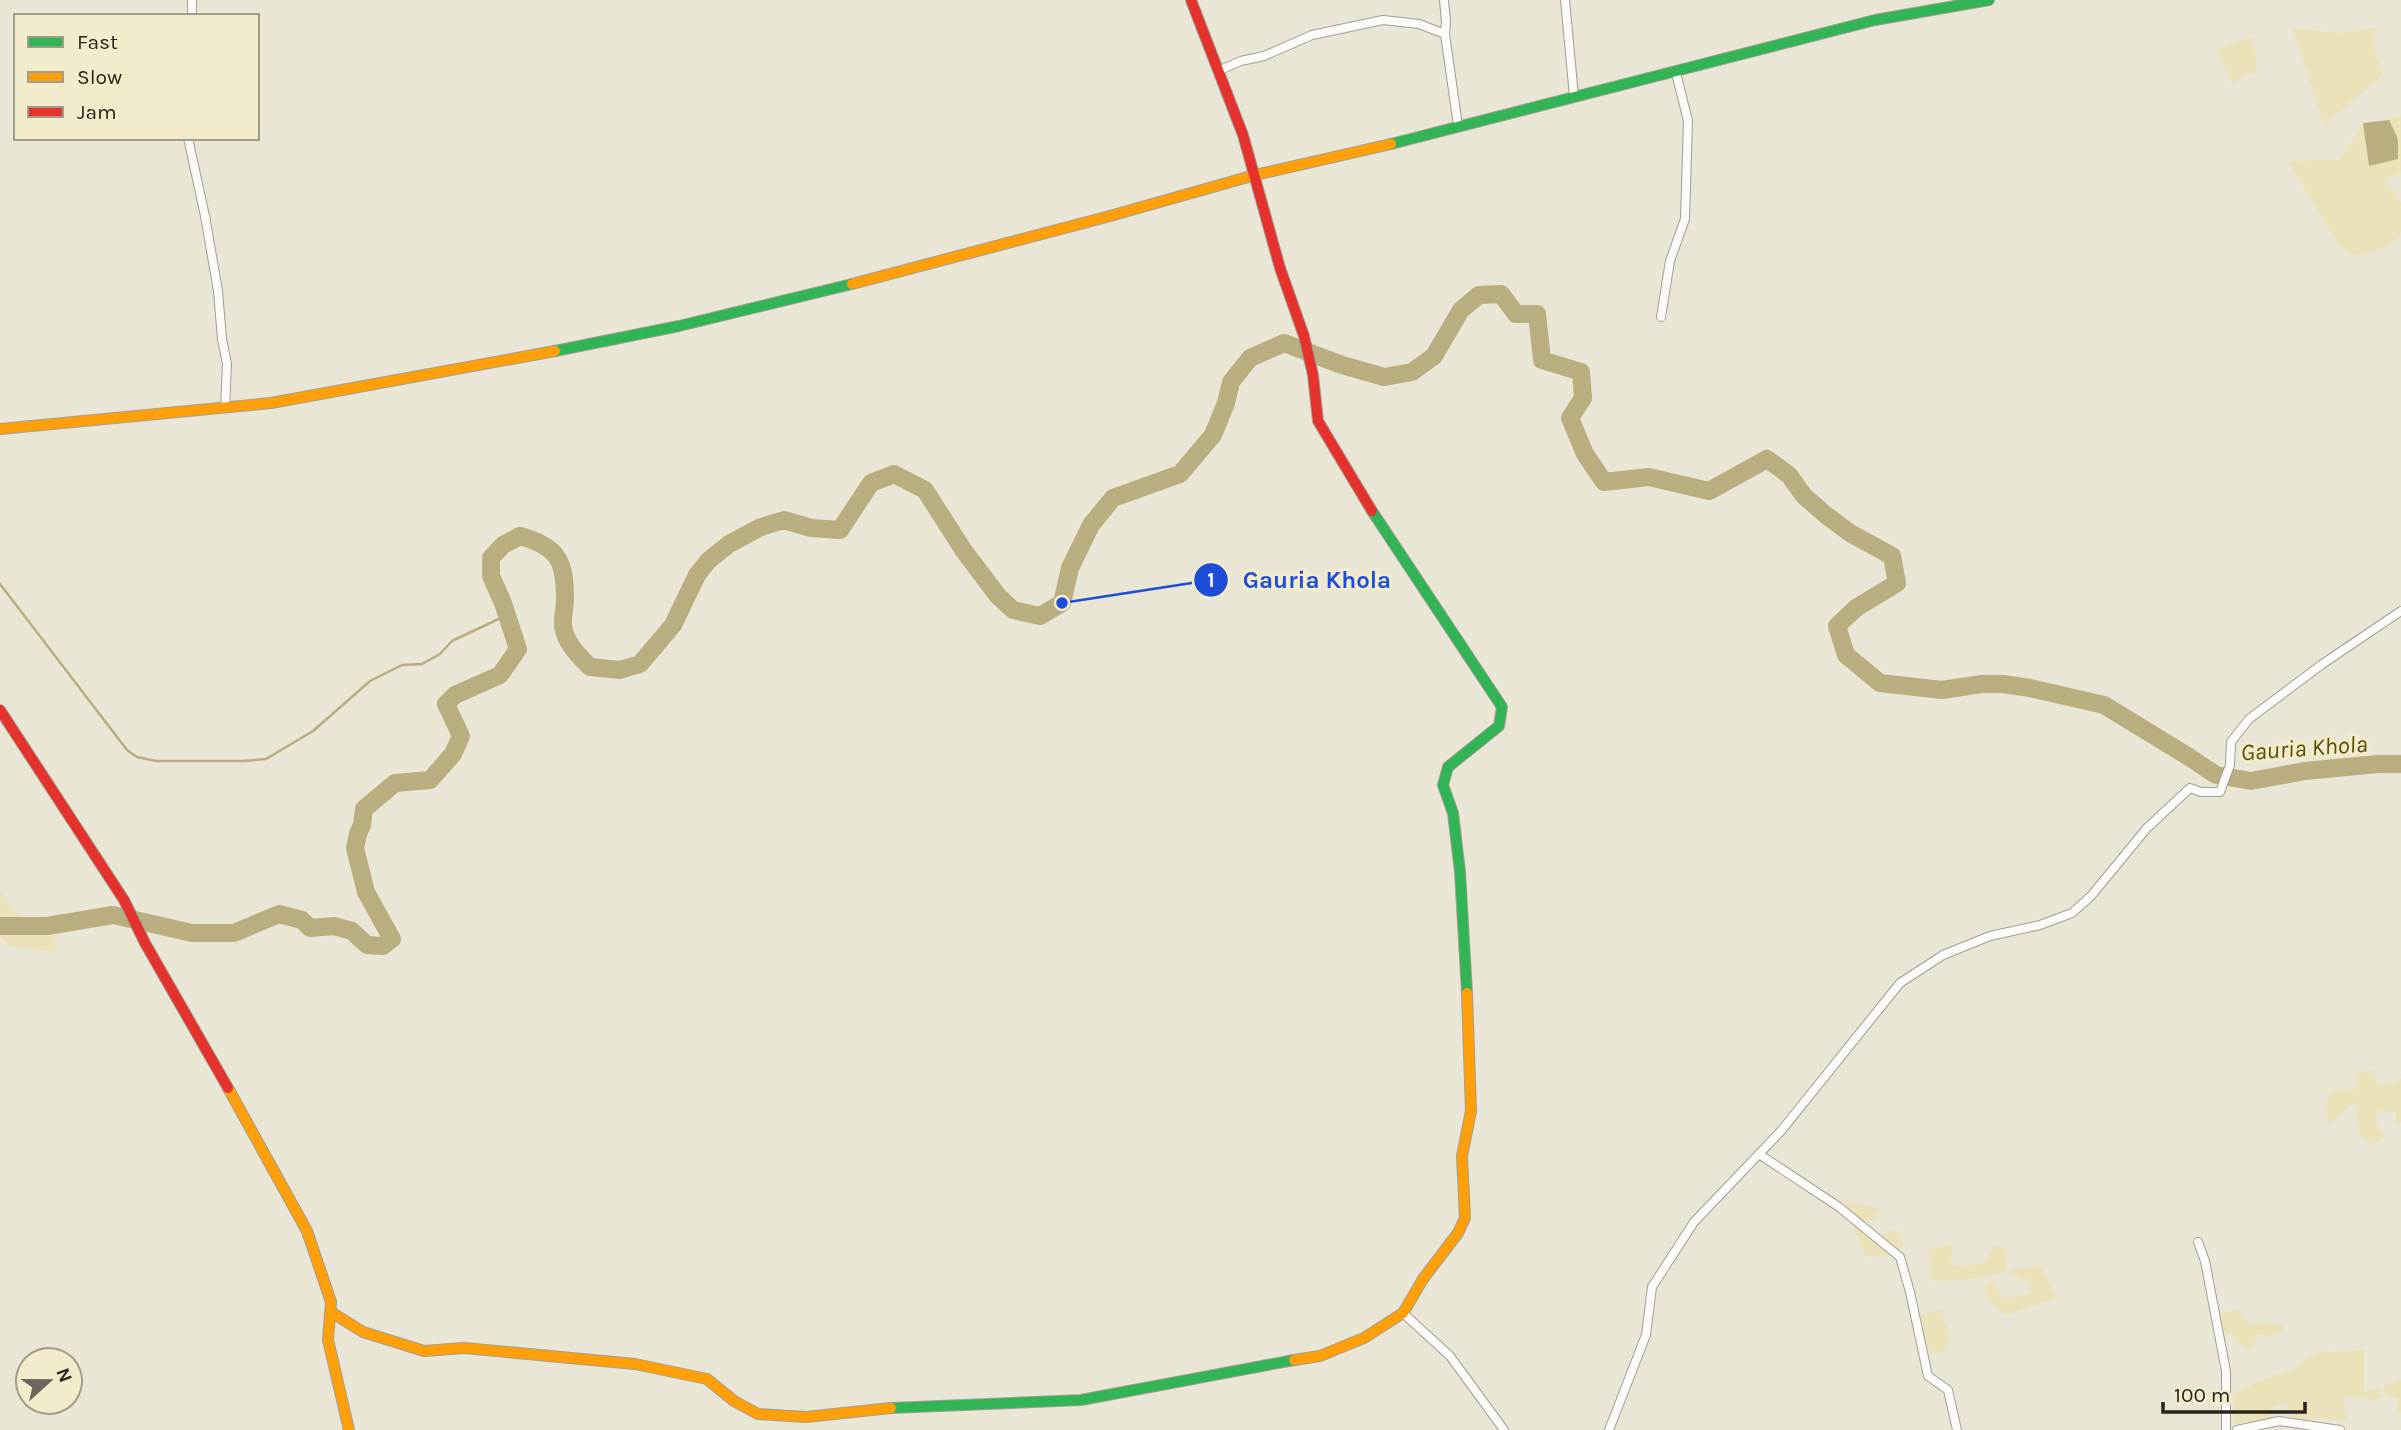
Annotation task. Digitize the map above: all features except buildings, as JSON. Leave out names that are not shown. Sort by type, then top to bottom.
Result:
[{"type":"street","points":[[331,1312],[363,1332],[424,1351],[464,1348],[635,1364],[706,1378],[734,1401],[758,1414],[806,1418],[866,1409],[1082,1400],[1263,1364],[1320,1356],[1364,1338],[1403,1313],[1423,1279],[1458,1233],[1465,1218],[1462,1156],[1471,1111],[1460,872],[1453,813],[1443,785],[1448,767],[1499,726],[1502,708],[1469,655],[1410,571],[1318,421],[1304,336],[1280,268],[1243,135],[1191,0]]},
{"type":"street","points":[[1444,0],[1447,22],[1445,34],[1458,126]]},
{"type":"street","points":[[1565,0],[1574,96]]},
{"type":"street","points":[[0,429],[271,402],[410,379],[679,326],[1110,216],[1255,175],[1349,155],[1875,20],[1989,0]]},
{"type":"street","points":[[1217,71],[1241,61],[1264,56],[1312,35],[1383,20],[1419,24],[1445,34]]},
{"type":"street","points":[[1661,317],[1670,261],[1685,219],[1688,121],[1676,73]]},
{"type":"street","points":[[188,140],[218,291],[227,364],[225,408]]},
{"type":"street","points":[[1609,1430],[1646,1335],[1652,1287],[1694,1222],[1809,1097],[1900,983],[1943,955],[1990,936],[2040,925],[2072,914],[2091,896],[2147,828],[2190,788],[2201,792],[2220,792],[2230,765],[2231,743],[2249,719],[2321,665],[2401,611]]},
{"type":"street","points":[[0,710],[124,900],[145,943],[228,1086],[307,1231],[324,1276],[331,1312],[328,1340],[349,1430]]},
{"type":"street","points":[[1759,1154],[1839,1207],[1900,1257],[1928,1376],[1948,1390],[1957,1430]]},
{"type":"street","points":[[2198,1242],[2205,1261],[2226,1371],[2226,1430]]},
{"type":"street","points":[[1403,1313],[1450,1356],[1504,1430]]},
{"type":"street","points":[[2237,1430],[2279,1421],[2340,1430]]},
{"type":"shaded area","points":[[2376,27],[2373,46],[2383,75],[2324,124],[2293,28],[2341,33]]},
{"type":"shaded area","points":[[2252,37],[2258,70],[2231,83],[2217,50]]},
{"type":"shaded area","points":[[2401,115],[2401,173],[2385,180],[2401,202],[2401,233],[2387,247],[2356,256],[2340,247],[2288,161],[2340,160],[2363,123],[2369,165],[2398,139],[2389,120]]},
{"type":"shaded area","points":[[2389,120],[2398,139],[2398,159],[2369,166],[2363,123]]},
{"type":"shaded area","points":[[0,891],[16,913],[53,925],[56,952],[11,947],[0,937]]},
{"type":"shaded area","points":[[2372,1070],[2378,1085],[2394,1084],[2401,1078],[2401,1123],[2396,1124],[2396,1112],[2376,1111],[2376,1124],[2384,1136],[2372,1145],[2360,1135],[2355,1103],[2329,1125],[2325,1111],[2330,1091],[2357,1089],[2358,1071]]},
{"type":"shaded area","points":[[1844,1201],[1880,1209],[1876,1217],[1866,1223],[1848,1210]]},
{"type":"shaded area","points":[[1853,1224],[1893,1255],[1866,1257]]},
{"type":"shaded area","points":[[1897,1229],[1904,1244],[1902,1250],[1880,1236]]},
{"type":"shaded area","points":[[1952,1244],[1951,1264],[1965,1266],[1985,1262],[1995,1246],[2006,1249],[2006,1272],[1960,1281],[1931,1281],[1929,1250]]},
{"type":"shaded area","points":[[2040,1265],[2057,1298],[2006,1315],[1988,1299],[1984,1285],[1995,1282],[2002,1298],[2032,1294],[2029,1279],[2020,1279],[2018,1275],[2010,1276],[2010,1270]]},
{"type":"shaded area","points":[[2237,1309],[2249,1323],[2283,1323],[2281,1333],[2268,1336],[2257,1334],[2251,1348],[2238,1344],[2233,1334],[2222,1334],[2219,1314]]},
{"type":"shaded area","points":[[1941,1310],[1949,1336],[1944,1353],[1934,1354],[1925,1342],[1921,1315]]},
{"type":"shaded area","points":[[2364,1350],[2364,1391],[2379,1389],[2382,1396],[2375,1400],[2343,1395],[2347,1421],[2294,1418],[2287,1403],[2271,1408],[2269,1419],[2234,1424],[2234,1394],[2296,1367],[2316,1352]]},
{"type":"shaded area","points":[[2401,1380],[2401,1413],[2398,1413],[2398,1399],[2385,1394],[2384,1386]]},
{"type":"waterway","name":"Gauria Khola","points":[[0,926],[47,926],[113,915],[192,933],[234,933],[279,914],[302,920],[310,928],[334,926],[352,931],[367,945],[383,946],[392,939],[366,892],[355,848],[364,809],[395,783],[430,780],[453,754],[461,736],[446,704],[455,695],[500,675],[518,649],[491,576],[491,558],[503,545],[520,536],[551,550],[557,557],[563,574],[563,626],[570,644],[590,667],[620,670],[640,664],[673,625],[697,575],[708,561],[729,544],[761,527],[784,520],[811,528],[840,530],[871,483],[894,474],[925,490],[964,551],[998,596],[1013,610],[1040,616],[1062,603],[1070,568],[1091,525],[1113,498],[1180,474],[1213,435],[1231,382],[1250,358],[1284,343],[1342,365],[1384,377],[1412,372],[1434,356],[1461,310],[1479,295],[1501,294],[1516,314],[1537,314],[1542,360],[1581,372],[1583,398],[1570,418],[1585,454],[1604,482],[1649,477],[1709,491],[1767,459],[1789,475],[1804,496],[1826,515],[1850,533],[1892,556],[1897,583],[1856,608],[1837,626],[1846,655],[1880,683],[1942,690],[2003,684],[2104,705],[2216,775],[2251,781],[2305,771],[2401,764]]},
{"type":"waterway","points":[[0,584],[127,750],[137,757],[156,761],[266,759],[313,731],[370,681],[402,665],[422,664],[440,654],[452,641],[507,615]]},
{"type":"traffic: fast","points":[[1391,144],[1875,20],[1989,0]]},
{"type":"traffic: fast","points":[[555,351],[679,326],[852,284]]},
{"type":"traffic: fast","points":[[1372,511],[1502,707],[1499,726],[1448,767],[1443,785],[1453,813],[1460,872],[1467,993]]},
{"type":"traffic: fast","points":[[891,1408],[1081,1400],[1294,1360]]},
{"type":"traffic: slow","points":[[852,284],[1255,175],[1391,144]]},
{"type":"traffic: slow","points":[[0,429],[271,403],[555,351]]},
{"type":"traffic: slow","points":[[1294,1360],[1320,1356],[1364,1338],[1403,1313],[1423,1279],[1458,1233],[1465,1218],[1462,1156],[1471,1111],[1467,993]]},
{"type":"traffic: slow","points":[[228,1088],[307,1231],[331,1302],[328,1340],[349,1430]]},
{"type":"traffic: slow","points":[[331,1312],[363,1332],[424,1351],[464,1348],[635,1364],[707,1379],[734,1401],[758,1414],[806,1417],[891,1408]]},
{"type":"traffic: jam","points":[[1191,0],[1243,135],[1280,268],[1304,336],[1313,375],[1318,421],[1372,511]]},
{"type":"traffic: jam","points":[[0,710],[124,900],[145,943],[228,1088]]},
{"type":"place","name":"Gauria Khola","points":[[1062,603]]}]
